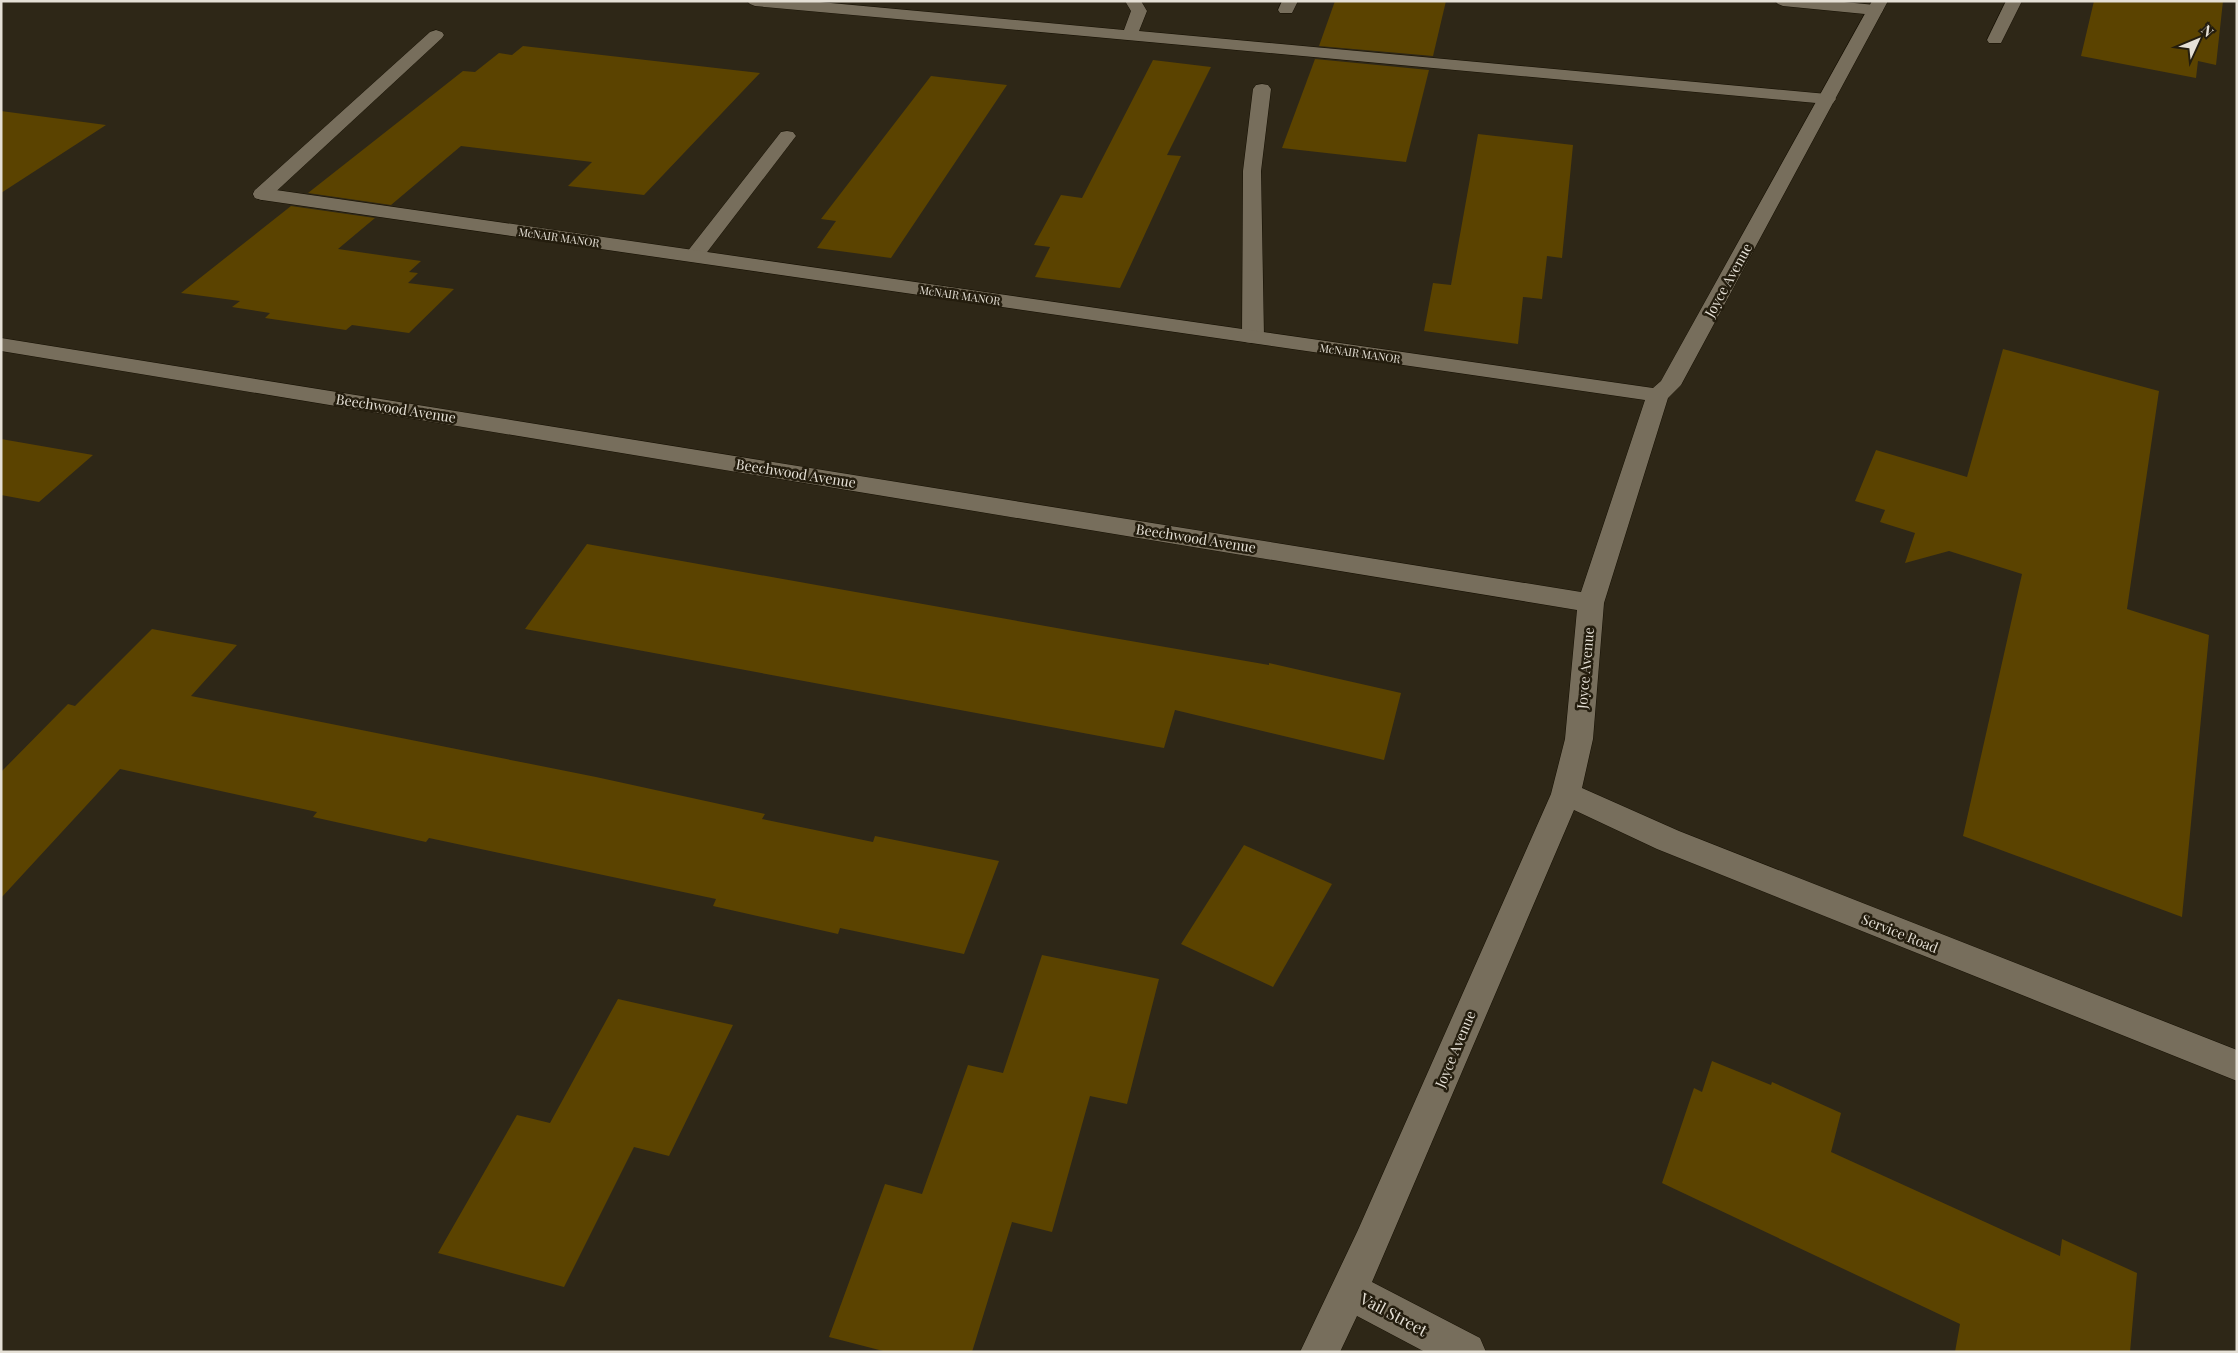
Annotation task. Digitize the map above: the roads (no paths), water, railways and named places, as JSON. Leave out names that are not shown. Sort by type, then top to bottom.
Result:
[{"type":"street","points":[[755,1],[1826,99]]},
{"type":"street","points":[[1130,35],[1139,11],[1133,1]]},
{"type":"street","points":[[1783,1],[1877,6]]},
{"type":"street","points":[[1995,40],[2014,1]]},
{"type":"street","name":"Joyce Avenue","points":[[1320,1352],[1371,1243],[1566,794],[1578,739],[1591,603],[1658,395],[1670,385],[1877,6]]},
{"type":"street","name":"McNAIR MANOR","points":[[436,35],[262,194],[1658,395]]},
{"type":"street","points":[[1253,337],[1252,171],[1262,88]]},
{"type":"street","points":[[694,256],[787,136]]},
{"type":"street","name":"Beechwood Avenue","points":[[1,344],[1591,603]]},
{"type":"street","name":"Service Road","points":[[1566,794],[1668,840],[2237,1066]]},
{"type":"street","name":"Vail Street","points":[[1348,1290],[1466,1352]]}]
